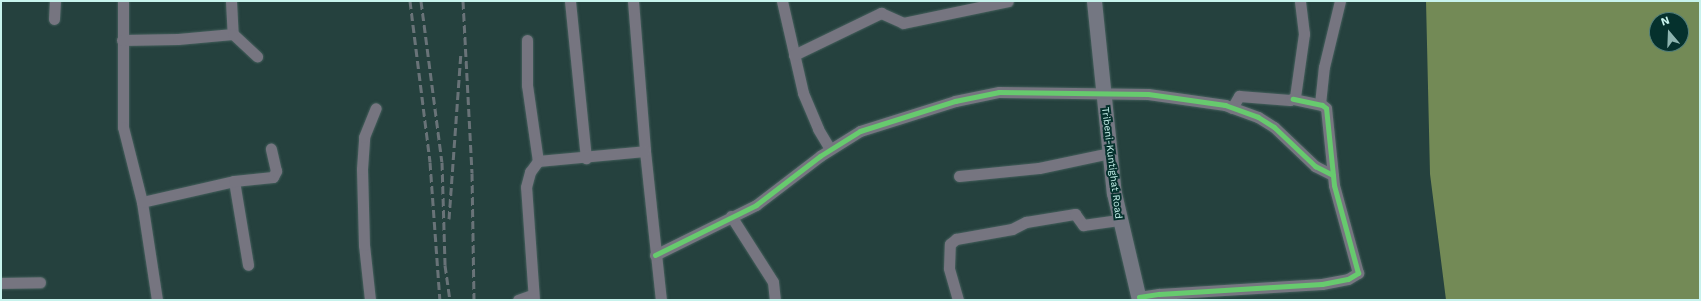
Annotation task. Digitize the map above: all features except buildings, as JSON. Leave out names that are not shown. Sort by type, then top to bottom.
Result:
[{"type":"main road","name":"Tribeni-Kuntighat Road","points":[[1094,1],[1103,95],[1119,220],[1139,299]]},
{"type":"street","points":[[54,19],[55,1]]},
{"type":"street","points":[[123,1],[123,127],[142,202],[157,300]]},
{"type":"street","points":[[231,1],[233,34],[257,56]]},
{"type":"street","points":[[570,1],[586,158]]},
{"type":"street","points":[[633,1],[645,151],[661,300]]},
{"type":"street","points":[[782,1],[794,55],[810,111],[830,149]]},
{"type":"street","points":[[794,55],[881,13],[903,22],[1008,1]]},
{"type":"street","points":[[1293,99],[1296,93],[1304,34],[1300,1]]},
{"type":"street","points":[[1320,104],[1324,67],[1340,1]]},
{"type":"street","points":[[122,40],[178,39],[233,34]]},
{"type":"street","points":[[518,300],[533,297],[526,187],[530,172],[538,161],[527,85],[527,40]]},
{"type":"street","points":[[656,255],[731,216],[756,205],[830,149],[860,131],[980,95],[1040,91],[1103,95],[1148,94],[1232,108],[1274,127],[1315,166],[1333,176]]},
{"type":"street","points":[[1139,299],[1159,294],[1322,284],[1356,276],[1359,271],[1333,176],[1327,114],[1324,105],[1293,99],[1239,96],[1232,108]]},
{"type":"street","points":[[370,300],[364,244],[362,169],[364,137],[376,108]]},
{"type":"street","points":[[142,202],[234,181],[275,176],[276,171],[271,149]]},
{"type":"street","points":[[538,161],[586,158],[645,151]]},
{"type":"street","points":[[959,176],[1038,168],[1110,153]]},
{"type":"street","points":[[234,181],[248,265]]},
{"type":"street","points":[[958,300],[949,268],[950,244],[956,239],[1012,230],[1026,222],[1075,214],[1083,225],[1119,220]]},
{"type":"street","points":[[731,216],[773,282],[775,300]]},
{"type":"street","points":[[1,283],[40,282]]},
{"type":"shaded area","points":[[1426,1],[1700,1],[1700,300],[1446,300],[1430,174]]},
{"type":"railway","points":[[410,1],[430,162],[440,300]]},
{"type":"railway","points":[[421,1],[442,162],[445,265],[450,300]]},
{"type":"railway","points":[[463,1],[472,173],[474,300]]},
{"type":"railway","points":[[449,219],[461,53]]},
{"type":"cycle path","points":[[655,255],[756,205],[820,156],[860,131],[955,101],[999,92],[1148,94],[1225,105],[1258,117],[1274,127],[1315,166],[1333,175]]},
{"type":"cycle path","points":[[1139,297],[1159,294],[1322,284],[1348,279],[1358,273],[1334,185],[1326,108],[1322,105],[1293,99]]}]
